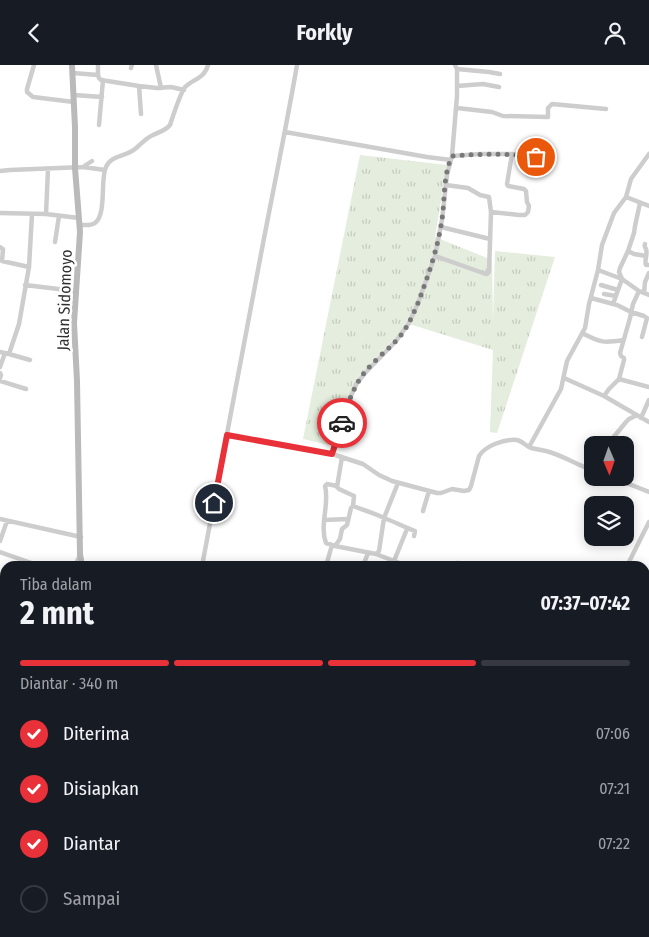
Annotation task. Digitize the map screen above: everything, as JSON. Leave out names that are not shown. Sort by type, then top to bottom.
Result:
[{"type":"main road","name":"Jalan Sidomoyo","points":[[72,65],[75,167],[80,225],[74,323],[81,561]]},
{"type":"street","points":[[34,65],[27,89],[33,97],[74,99],[102,97]]},
{"type":"street","points":[[98,65],[98,75],[103,80],[139,86],[171,87],[184,90]]},
{"type":"street","points":[[155,65],[161,88]]},
{"type":"street","points":[[80,225],[93,225],[96,223],[103,202],[105,170],[109,161],[114,157],[130,152],[152,135],[167,129],[184,90],[192,81],[200,78],[208,65]]},
{"type":"street","points":[[203,561],[297,66],[291,65]]},
{"type":"street","points":[[332,454],[357,383],[396,341],[409,323],[435,256],[452,158],[457,86],[456,67],[500,74]]},
{"type":"street","points":[[73,73],[98,75]]},
{"type":"street","points":[[100,125],[103,80]]},
{"type":"street","points":[[457,86],[483,84],[500,87]]},
{"type":"street","points":[[139,86],[141,114]]},
{"type":"street","points":[[456,108],[503,115],[546,117],[548,108],[552,104],[606,109]]},
{"type":"street","points":[[285,132],[427,157],[452,158],[480,154],[512,154],[536,157],[539,154]]},
{"type":"street","points":[[491,212],[525,215],[528,212],[529,206],[526,191],[508,186],[507,184],[512,154]]},
{"type":"street","points":[[529,447],[559,394],[567,361],[585,328],[602,245],[614,213],[626,197],[631,179],[649,154]]},
{"type":"street","points":[[83,167],[92,161]]},
{"type":"street","points":[[0,171],[75,167],[105,170]]},
{"type":"street","points":[[46,214],[48,169]]},
{"type":"street","points":[[435,256],[486,273],[489,272],[490,198],[468,188],[446,185]]},
{"type":"street","points":[[626,197],[649,205]]},
{"type":"street","points":[[622,279],[619,272],[634,233],[640,203]]},
{"type":"street","points":[[0,213],[46,214],[79,218]]},
{"type":"street","points":[[0,367],[19,324],[29,267],[32,214]]},
{"type":"street","points":[[55,242],[59,216]]},
{"type":"street","points":[[441,227],[490,239]]},
{"type":"street","points":[[645,244],[646,265],[649,265]]},
{"type":"street","points":[[0,247],[3,249],[2,260],[29,267]]},
{"type":"street","points":[[628,251],[646,256]]},
{"type":"street","points":[[598,270],[622,279],[644,293]]},
{"type":"street","points":[[604,396],[620,379],[624,358],[620,353],[633,304],[644,293],[645,282],[649,273]]},
{"type":"street","points":[[613,303],[618,294],[619,283],[622,279]]},
{"type":"street","points":[[25,285],[75,291]]},
{"type":"street","points":[[601,285],[618,294]]},
{"type":"street","points":[[604,294],[618,294]]},
{"type":"street","points":[[591,298],[613,303],[644,316],[648,322],[642,337]]},
{"type":"street","points":[[582,333],[605,343],[624,340]]},
{"type":"street","points":[[5,353],[30,360]]},
{"type":"street","points":[[0,373],[0,380],[26,389]]},
{"type":"street","points":[[564,378],[604,396],[649,422]]},
{"type":"street","points":[[620,379],[649,387]]},
{"type":"street","points":[[614,436],[629,419],[639,417],[649,400]]},
{"type":"street","points":[[227,435],[332,454],[363,465],[379,475],[398,483],[439,493],[452,489],[468,490],[472,486],[482,453],[498,443],[506,441],[519,441],[529,447],[546,451],[584,467]]},
{"type":"street","points":[[337,486],[342,457]]},
{"type":"street","points":[[376,554],[379,551],[384,518],[398,483]]},
{"type":"street","points":[[328,561],[333,545],[340,539],[342,529],[347,525],[353,506],[353,495],[339,489],[337,486],[327,484],[325,485],[327,493],[324,520],[324,541],[326,543],[333,545],[368,553],[376,554],[394,561],[406,529]]},
{"type":"street","points":[[634,485],[649,491]]},
{"type":"street","points":[[424,511],[429,491]]},
{"type":"street","points":[[353,506],[406,529],[415,531],[414,536]]},
{"type":"street","points":[[0,519],[81,537]]},
{"type":"street","points":[[324,520],[348,519]]},
{"type":"street","points":[[0,541],[7,521]]},
{"type":"street","points":[[629,561],[649,521]]},
{"type":"street","points":[[0,552],[21,561]]},
{"type":"street","points":[[365,561],[368,553]]},
{"type":"street","points":[[77,561],[80,554]]},
{"type":"green space","points":[[360,155],[447,165],[435,237],[492,260],[493,322],[495,251],[555,257],[497,433],[490,432],[493,350],[406,323],[401,332],[359,376],[329,445],[303,439]]},
{"type":"way so far","points":[[342,423],[357,383],[402,334],[418,303],[435,256],[442,220],[447,175],[452,156],[504,154],[536,157]]},
{"type":"route","points":[[214,503],[227,435],[332,454],[342,423]]}]
